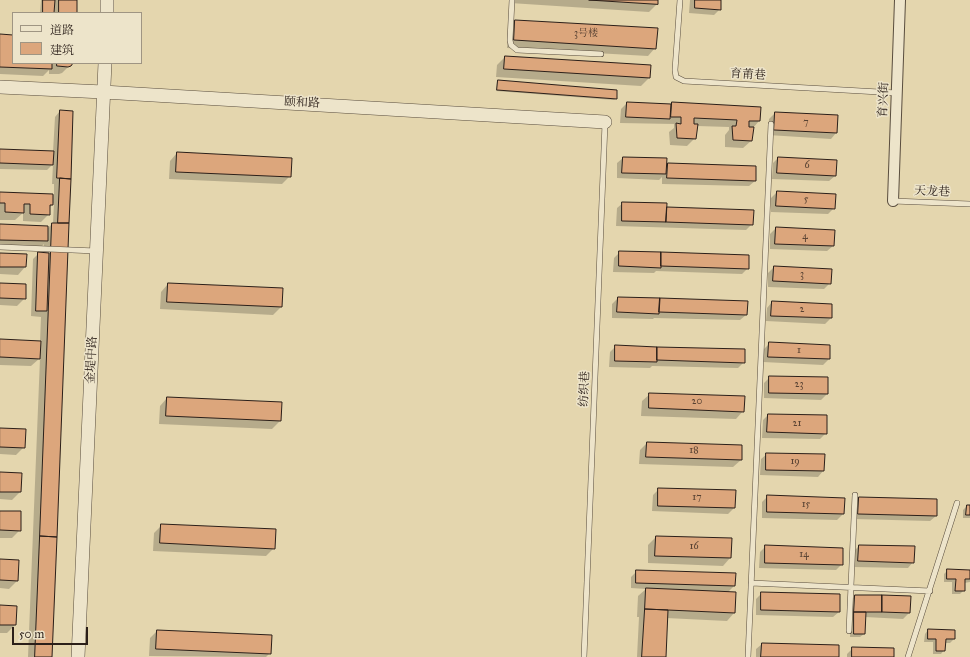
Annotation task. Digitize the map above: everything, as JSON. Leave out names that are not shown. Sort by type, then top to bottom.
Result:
[{"type":"street","points":[[107,0],[107,12]]},
{"type":"street","name":"育兴街","points":[[893,201],[900,0]]},
{"type":"street","name":"金堤中路","points":[[78,657],[105,64]]},
{"type":"street","name":"颐和路","points":[[0,87],[605,122]]},
{"type":"lane","points":[[512,0],[510,40],[511,45],[517,50],[600,54]]},
{"type":"lane","name":"育莆巷","points":[[680,0],[675,70],[676,77],[684,81],[897,93]]},
{"type":"lane","name":"纺织巷","points":[[584,657],[605,122]]},
{"type":"lane","points":[[748,657],[771,124]]},
{"type":"lane","name":"天龙巷","points":[[893,201],[970,204]]},
{"type":"lane","points":[[0,247],[96,251]]},
{"type":"lane","points":[[849,630],[855,495]]},
{"type":"lane","points":[[908,657],[957,503]]},
{"type":"lane","points":[[751,584],[930,591]]},
{"type":"building","points":[[43,0],[55,0],[54,12],[43,12]]},
{"type":"building","points":[[59,0],[77,0],[77,12],[59,12]]},
{"type":"building","points":[[589,0],[658,0],[658,4]]},
{"type":"building","points":[[695,0],[721,0],[721,10],[695,8]]},
{"type":"building","points":[[515,20],[658,28],[656,49],[514,40]]},
{"type":"building","points":[[0,34],[12,35],[12,64],[52,64],[52,69],[0,67]]},
{"type":"building","points":[[505,56],[651,65],[650,78],[504,69]]},
{"type":"building","points":[[57,64],[72,64],[68,67],[57,66]]},
{"type":"building","points":[[498,80],[617,90],[617,99],[497,90]]},
{"type":"building","points":[[627,102],[671,104],[670,119],[626,117]]},
{"type":"building","points":[[672,102],[761,107],[760,121],[749,121],[749,127],[754,127],[752,141],[733,140],[732,126],[736,126],[737,120],[694,118],[694,124],[698,124],[696,139],[677,138],[676,123],[681,124],[681,117],[671,117]]},
{"type":"building","points":[[60,110],[73,111],[71,179],[57,178]]},
{"type":"building","points":[[775,112],[838,115],[837,133],[774,130]]},
{"type":"building","points":[[0,149],[54,151],[53,165],[0,163]]},
{"type":"building","points":[[177,152],[292,158],[291,177],[176,172]]},
{"type":"building","points":[[623,157],[667,158],[666,174],[622,173]]},
{"type":"building","points":[[778,157],[837,160],[836,176],[777,173]]},
{"type":"building","points":[[668,163],[756,166],[756,181],[667,178]]},
{"type":"building","points":[[60,178],[71,179],[69,223],[58,223]]},
{"type":"building","points":[[777,191],[836,194],[835,209],[776,206]]},
{"type":"building","points":[[0,192],[53,194],[53,205],[50,205],[50,215],[30,214],[30,204],[24,204],[24,213],[5,212],[5,203],[0,203]]},
{"type":"building","points":[[622,202],[667,203],[666,222],[622,221]]},
{"type":"building","points":[[667,207],[754,210],[753,225],[666,222]]},
{"type":"building","points":[[52,223],[69,223],[57,537],[40,536]]},
{"type":"building","points":[[0,224],[48,226],[48,241],[0,240]]},
{"type":"building","points":[[776,227],[835,230],[834,246],[775,244]]},
{"type":"building","points":[[619,251],[661,252],[661,268],[619,266]]},
{"type":"building","points":[[38,252],[49,253],[47,311],[36,311]]},
{"type":"building","points":[[661,252],[749,255],[749,269],[661,266]]},
{"type":"building","points":[[0,253],[27,254],[26,267],[0,267]]},
{"type":"building","points":[[774,266],[832,269],[831,284],[773,281]]},
{"type":"building","points":[[0,283],[26,284],[26,299],[0,298]]},
{"type":"building","points":[[168,283],[283,288],[282,307],[167,302]]},
{"type":"building","points":[[618,297],[660,298],[659,314],[617,312]]},
{"type":"building","points":[[660,298],[748,301],[747,315],[659,312]]},
{"type":"building","points":[[772,301],[832,304],[832,318],[771,316]]},
{"type":"building","points":[[0,339],[41,341],[40,359],[0,357]]},
{"type":"building","points":[[769,342],[830,345],[830,359],[768,357]]},
{"type":"building","points":[[615,345],[657,347],[657,362],[615,361]]},
{"type":"building","points":[[657,347],[745,349],[745,363],[657,360]]},
{"type":"building","points":[[769,376],[828,377],[828,394],[769,393]]},
{"type":"building","points":[[649,393],[745,396],[744,412],[649,408]]},
{"type":"building","points":[[167,397],[282,402],[281,421],[166,416]]},
{"type":"building","points":[[768,414],[827,415],[827,434],[767,432]]},
{"type":"building","points":[[0,428],[26,429],[25,448],[0,447]]},
{"type":"building","points":[[647,442],[742,445],[742,460],[646,457]]},
{"type":"building","points":[[766,453],[825,454],[824,471],[766,470]]},
{"type":"building","points":[[0,472],[22,473],[21,492],[0,492]]},
{"type":"building","points":[[658,488],[736,490],[735,508],[658,506]]},
{"type":"building","points":[[767,495],[845,498],[844,514],[767,512]]},
{"type":"building","points":[[859,497],[937,499],[937,516],[858,514]]},
{"type":"building","points":[[967,505],[970,505],[970,515],[966,515]]},
{"type":"building","points":[[0,511],[21,511],[21,531],[0,530]]},
{"type":"building","points":[[161,524],[276,529],[275,549],[160,543]]},
{"type":"building","points":[[40,536],[57,537],[52,657],[35,657]]},
{"type":"building","points":[[656,536],[732,538],[731,558],[655,556]]},
{"type":"building","points":[[765,545],[843,548],[843,565],[765,563]]},
{"type":"building","points":[[859,545],[915,546],[914,563],[858,561]]},
{"type":"building","points":[[0,559],[19,560],[18,581],[0,580]]},
{"type":"building","points":[[947,569],[970,570],[970,579],[965,579],[965,591],[955,591],[956,579],[947,579]]},
{"type":"building","points":[[636,570],[736,573],[735,586],[636,583]]},
{"type":"building","points":[[646,588],[736,592],[735,613],[645,609]]},
{"type":"building","points":[[761,592],[840,594],[840,612],[761,610]]},
{"type":"building","points":[[855,595],[882,595],[882,612],[854,612]]},
{"type":"building","points":[[882,595],[911,596],[910,613],[882,612]]},
{"type":"building","points":[[0,605],[17,606],[16,625],[0,625]]},
{"type":"building","points":[[645,609],[668,610],[666,657],[642,657]]},
{"type":"building","points":[[854,612],[866,612],[865,634],[854,634]]},
{"type":"building","points":[[928,629],[955,630],[955,639],[946,639],[945,651],[936,651],[936,639],[928,639]]},
{"type":"building","points":[[157,630],[272,635],[271,654],[156,649]]},
{"type":"building","points":[[762,643],[839,645],[839,657],[761,657]]},
{"type":"building","points":[[852,647],[894,648],[894,657],[852,657]]}]
